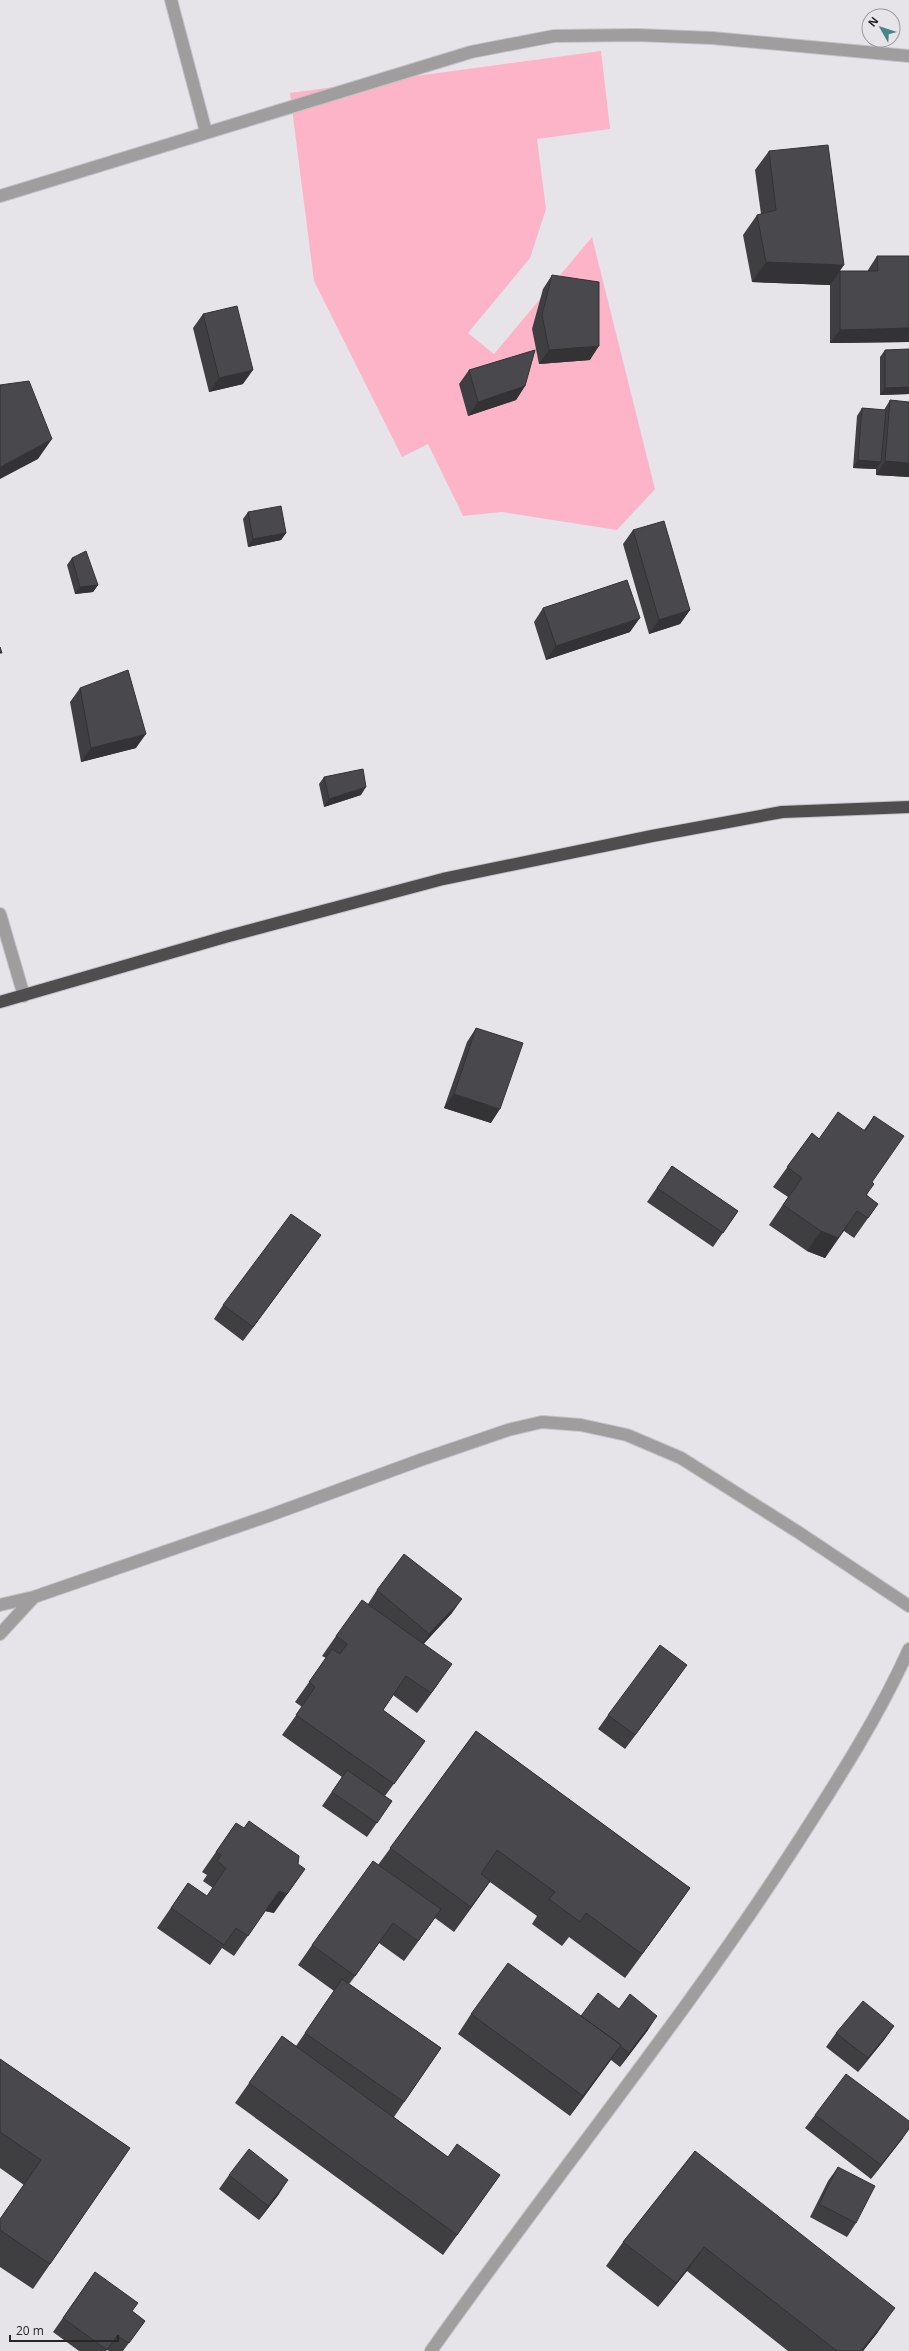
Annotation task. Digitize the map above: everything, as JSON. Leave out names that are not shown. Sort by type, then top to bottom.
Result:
[{"type":"highway","points":[[0,1002],[224,937],[443,879],[652,836],[782,812],[909,807]]},
{"type":"street","points":[[171,0],[206,132]]},
{"type":"street","points":[[0,196],[471,52],[554,36],[638,35],[712,38],[909,56]]},
{"type":"street","points":[[0,914],[24,996]]},
{"type":"street","points":[[0,1605],[34,1596],[268,1516],[423,1459],[508,1430],[542,1422],[581,1425],[627,1435],[681,1458],[798,1532],[909,1606]]},
{"type":"street","points":[[0,1634],[34,1596]]},
{"type":"street","points":[[431,2351],[716,1963],[768,1888],[879,1712],[909,1649]]},
{"type":"shaded area","points":[[601,51],[610,129],[537,139],[546,209],[530,258],[468,333],[494,354],[592,237],[655,489],[617,530],[502,512],[463,516],[428,444],[402,457],[314,281],[290,93]]},
{"type":"building","points":[[828,145],[844,265],[766,262],[757,215],[776,210],[769,151]]},
{"type":"building","points":[[877,256],[909,256],[909,328],[840,330],[840,271],[878,271]]},
{"type":"building","points":[[552,275],[599,282],[599,346],[549,350],[542,315]]},
{"type":"building","points":[[237,306],[253,370],[219,378],[203,314]]},
{"type":"building","points":[[909,349],[909,387],[885,388],[885,350]]},
{"type":"building","points":[[535,350],[525,386],[478,402],[469,370]]},
{"type":"building","points":[[29,381],[52,439],[0,467],[0,385]]},
{"type":"building","points":[[890,400],[909,402],[909,463],[885,461]]},
{"type":"building","points":[[862,408],[886,410],[881,462],[858,460]]},
{"type":"building","points":[[281,506],[286,533],[253,539],[248,512]]},
{"type":"building","points":[[664,521],[690,610],[659,620],[633,530]]},
{"type":"building","points":[[86,551],[98,585],[80,587],[72,558]]},
{"type":"building","points":[[627,580],[640,618],[556,646],[543,608]]},
{"type":"building","points":[[128,670],[146,734],[91,748],[80,688]]},
{"type":"building","points":[[363,769],[366,787],[329,799],[324,777]]},
{"type":"building","points":[[476,1028],[523,1043],[500,1109],[454,1094]]},
{"type":"building","points":[[838,1112],[865,1131],[874,1116],[904,1136],[872,1182],[874,1184],[866,1195],[878,1204],[868,1218],[857,1211],[838,1238],[821,1231],[783,1205],[802,1178],[787,1167],[812,1133],[819,1139]]},
{"type":"building","points":[[672,1166],[738,1211],[723,1233],[657,1188]]},
{"type":"building","points":[[291,1214],[321,1235],[253,1327],[223,1305]]},
{"type":"building","points":[[404,1554],[462,1599],[429,1634],[377,1590]]},
{"type":"building","points":[[362,1600],[452,1664],[431,1693],[406,1676],[383,1710],[425,1741],[394,1784],[296,1715],[315,1687],[309,1682],[332,1649],[340,1654],[347,1644],[336,1636]]},
{"type":"building","points":[[660,1645],[687,1665],[635,1735],[608,1715]]},
{"type":"building","points":[[476,1731],[690,1888],[642,1954],[586,1913],[580,1922],[549,1899],[555,1892],[497,1850],[481,1874],[490,1881],[471,1907],[390,1848]]},
{"type":"building","points":[[347,1770],[392,1801],[377,1823],[332,1792]]},
{"type":"building","points":[[249,1821],[299,1856],[298,1864],[305,1869],[287,1894],[279,1891],[248,1936],[236,1928],[224,1945],[171,1908],[188,1883],[207,1896],[226,1868],[217,1861],[221,1855],[216,1852],[236,1823],[244,1828]]},
{"type":"building","points":[[373,1861],[441,1909],[418,1941],[393,1923],[355,1976],[312,1945]]},
{"type":"building","points":[[508,1963],[621,2045],[583,2096],[471,2014]]},
{"type":"building","points":[[342,1979],[441,2048],[404,2102],[305,2033]]},
{"type":"building","points":[[598,1993],[619,2009],[630,1994],[657,2016],[629,2053],[620,2046],[621,2045],[581,2016]]},
{"type":"building","points":[[863,2001],[894,2026],[868,2058],[836,2033]]},
{"type":"building","points":[[282,2036],[448,2157],[457,2144],[500,2175],[457,2235],[249,2083]]},
{"type":"building","points":[[0,2059],[130,2148],[50,2264],[0,2230],[0,2219],[41,2160],[0,2132]]},
{"type":"building","points":[[846,2074],[909,2121],[909,2129],[881,2165],[815,2115]]},
{"type":"building","points":[[249,2149],[288,2180],[268,2206],[229,2175]]},
{"type":"building","points":[[695,2151],[895,2308],[861,2351],[837,2351],[704,2247],[676,2283],[623,2242]]},
{"type":"building","points":[[838,2167],[875,2186],[856,2223],[819,2204]]},
{"type":"building","points":[[95,2272],[138,2303],[132,2311],[145,2321],[129,2343],[117,2336],[107,2350],[63,2318]]}]
